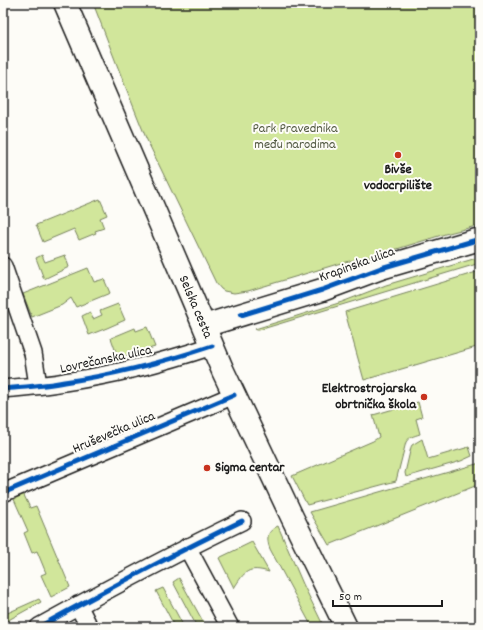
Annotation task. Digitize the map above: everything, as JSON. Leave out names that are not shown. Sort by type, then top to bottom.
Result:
[{"type":"main road","name":"Selska cesta","points":[[65,3],[234,396],[346,627]]},
{"type":"main road","name":"Krapinska ulica","points":[[208,336],[381,268],[480,239]]},
{"type":"street","points":[[3,266],[33,353],[38,385]]},
{"type":"street","name":"Lovrečanska ulica","points":[[3,389],[62,383],[104,375],[172,358],[208,336]]},
{"type":"street","name":"Hruševečka ulica","points":[[3,493],[234,396]]},
{"type":"street","points":[[39,627],[187,547],[242,521]]},
{"type":"street","points":[[187,547],[230,627]]},
{"type":"street","points":[[78,606],[89,627]]},
{"type":"green space","name":"Park Pravednika među narodima","points":[[93,3],[480,3],[480,225],[445,234],[381,254],[341,263],[248,291],[234,293],[224,291],[216,283],[146,138]]},
{"type":"green space","points":[[100,199],[107,215],[100,218],[104,228],[79,240],[74,229],[43,242],[36,225]]},
{"type":"green space","points":[[42,255],[45,262],[65,255],[69,267],[44,279],[36,258]]},
{"type":"green space","points":[[480,257],[480,263],[259,330],[255,329],[342,302],[386,285]]},
{"type":"green space","points":[[88,268],[94,282],[104,279],[110,293],[76,307],[71,298],[62,305],[32,317],[23,294]]},
{"type":"green space","points":[[480,271],[480,346],[364,380],[345,312]]},
{"type":"green space","points":[[118,304],[125,320],[89,335],[82,316],[90,312],[93,319],[102,315],[100,311]]},
{"type":"green space","points":[[147,327],[155,347],[118,358],[111,338],[135,328],[136,331]]},
{"type":"green space","points":[[418,402],[422,417],[416,419],[420,434],[407,440],[396,481],[307,505],[292,476],[379,437],[373,415]]},
{"type":"green space","points":[[422,439],[428,459],[469,447],[472,456],[461,461],[406,477],[405,473],[411,447]]},
{"type":"green space","points":[[480,463],[480,484],[329,545],[310,512]]},
{"type":"green space","points":[[23,493],[30,508],[36,506],[70,587],[51,597],[41,575],[46,573],[37,551],[32,553],[24,533],[28,531],[13,497]]},
{"type":"green space","points":[[278,526],[303,584],[324,627],[312,627],[270,549],[268,535]]},
{"type":"green space","points":[[252,542],[269,572],[262,570],[248,571],[241,577],[234,588],[219,558]]},
{"type":"green space","points":[[179,578],[206,627],[197,627],[173,582]]},
{"type":"green space","points":[[163,588],[184,627],[175,627],[156,591]]},
{"type":"green space","points":[[39,599],[41,602],[3,623],[3,615]]},
{"type":"cycle path","points":[[241,315],[322,290],[381,268],[480,239]]},
{"type":"cycle path","points":[[3,389],[101,376],[157,363],[212,346]]},
{"type":"cycle path","points":[[3,493],[234,395]]},
{"type":"cycle path","points":[[39,627],[140,572],[242,521]]},
{"type":"place","name":"Bivše vodocrpilište","points":[[398,155]]},
{"type":"place","name":"Elektrostrojarska obrtnička škola","points":[[424,397]]},
{"type":"place","name":"Sigma centar","points":[[207,468]]}]
